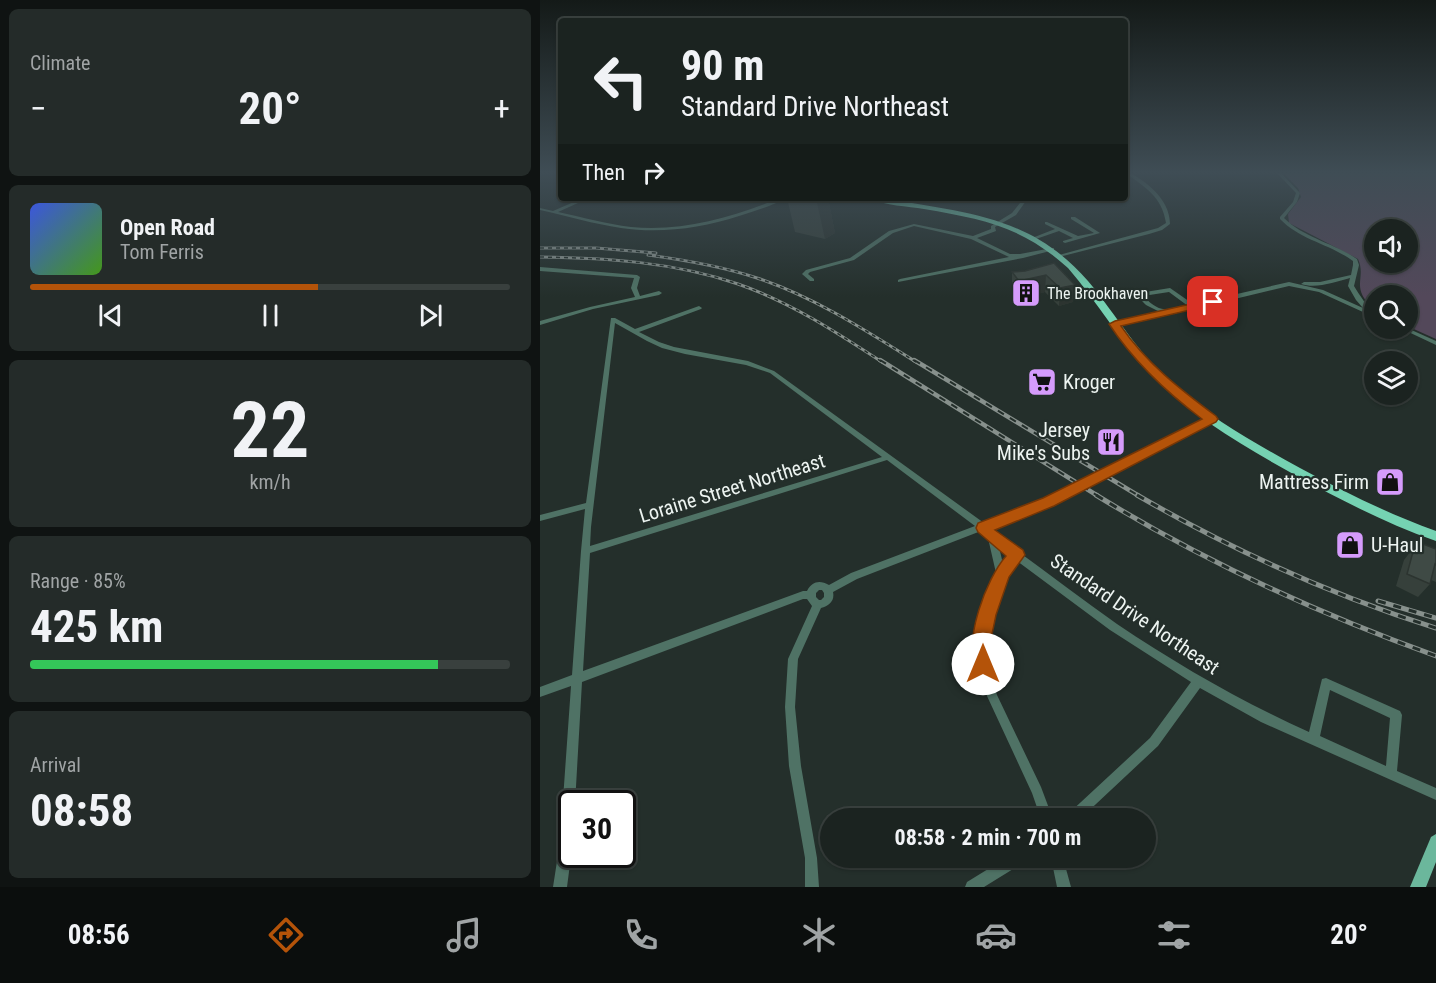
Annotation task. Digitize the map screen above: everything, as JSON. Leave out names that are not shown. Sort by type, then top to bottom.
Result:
[{"type":"highway","points":[[947,214],[995,225],[1034,238],[1052,249],[1089,288],[1126,342],[1180,396],[1258,449],[1344,497],[1391,519],[1436,536]]},
{"type":"main road","points":[[1418,887],[1436,842]]},
{"type":"street","points":[[565,214],[621,226],[672,228],[726,219],[739,214]]},
{"type":"street","points":[[973,238],[979,234],[979,231],[1013,214]]},
{"type":"street","points":[[1061,256],[1160,230],[1168,223],[1167,214]]},
{"type":"street","points":[[1285,214],[1282,218],[1301,232],[1350,256],[1356,265],[1351,286],[1364,305]]},
{"type":"street","points":[[1065,242],[1098,233],[1073,218]]},
{"type":"street","points":[[1047,223],[1056,230],[1077,238]]},
{"type":"street","points":[[819,275],[810,276],[852,259],[891,232],[909,225],[973,238],[1009,255],[1023,256]]},
{"type":"street","points":[[1034,238],[1056,230]]},
{"type":"street","points":[[900,281],[1052,249]]},
{"type":"street","points":[[540,269],[637,277],[634,288],[638,297]]},
{"type":"street","points":[[1115,324],[1289,284],[1320,284],[1353,276]]},
{"type":"street","points":[[1289,284],[1321,291],[1364,311]]},
{"type":"street","points":[[1166,313],[1148,304],[1139,295],[1170,290],[1192,307]]},
{"type":"street","points":[[540,322],[658,293]]},
{"type":"street","points":[[636,331],[699,308]]},
{"type":"street","name":"Standard Drive Northeast","points":[[589,505],[613,319],[669,349],[729,358],[755,364],[772,372],[1114,627],[1198,681],[1265,718],[1436,794]]},
{"type":"street","points":[[1418,335],[1436,343]]},
{"type":"street","points":[[540,692],[803,595],[814,600],[828,600],[830,590],[854,576],[984,528],[1065,493],[1212,419]]},
{"type":"street","name":"Loraine Street Northeast","points":[[585,551],[889,457]]},
{"type":"street","points":[[540,518],[589,505],[566,842],[560,887]]},
{"type":"street","points":[[992,537],[1001,573]]},
{"type":"street","points":[[1017,555],[1001,573],[981,639],[983,664],[992,696],[1028,770],[1043,808]]},
{"type":"street","points":[[812,887],[811,858],[795,766],[790,707],[793,659],[814,600],[814,590],[821,587],[830,590]]},
{"type":"street","points":[[1083,808],[1154,742],[1198,681]]},
{"type":"street","points":[[1313,740],[1326,683],[1396,715],[1391,774]]},
{"type":"street","points":[[972,887],[1002,868]]},
{"type":"street","points":[[1059,868],[1064,887]]},
{"type":"shaded area","points":[[1288,214],[1436,214],[1436,339],[1418,331],[1418,285],[1364,285],[1364,297],[1360,289],[1361,272],[1358,259],[1289,223]]},
{"type":"building","points":[[1054,263],[1075,285],[1060,288],[1046,275],[1019,281],[1012,272],[1025,271]]},
{"type":"building","points":[[1418,542],[1436,549],[1436,565],[1430,584],[1407,574],[1414,548]]},
{"type":"railway","points":[[540,248],[596,248],[656,253]]},
{"type":"railway","points":[[648,255],[716,267],[778,286],[839,315],[916,362]]},
{"type":"railway","points":[[540,257],[665,266],[738,284],[794,309],[882,362]]},
{"type":"railway","points":[[880,360],[1098,496]]},
{"type":"railway","points":[[914,360],[1139,496]]},
{"type":"railway","points":[[1096,495],[1219,564],[1304,604],[1436,656]]},
{"type":"railway","points":[[1137,495],[1283,570],[1358,601],[1436,628]]},
{"type":"railway","points":[[1378,601],[1436,618]]},
{"type":"place","name":"The Brookhaven","points":[[1026,293]]},
{"type":"place","name":"Kroger","points":[[1042,382]]},
{"type":"place","name":"Jersey Mike's Subs","points":[[1111,442]]},
{"type":"place","name":"Mattress Firm","points":[[1390,482]]},
{"type":"place","name":"U-Haul","points":[[1350,545]]},
{"type":"route","points":[[983,664],[981,639],[987,615],[1001,573],[1017,555],[992,537],[984,528],[1048,502],[1212,419],[1180,396],[1155,373],[1126,342],[1115,324],[1213,302]]}]
